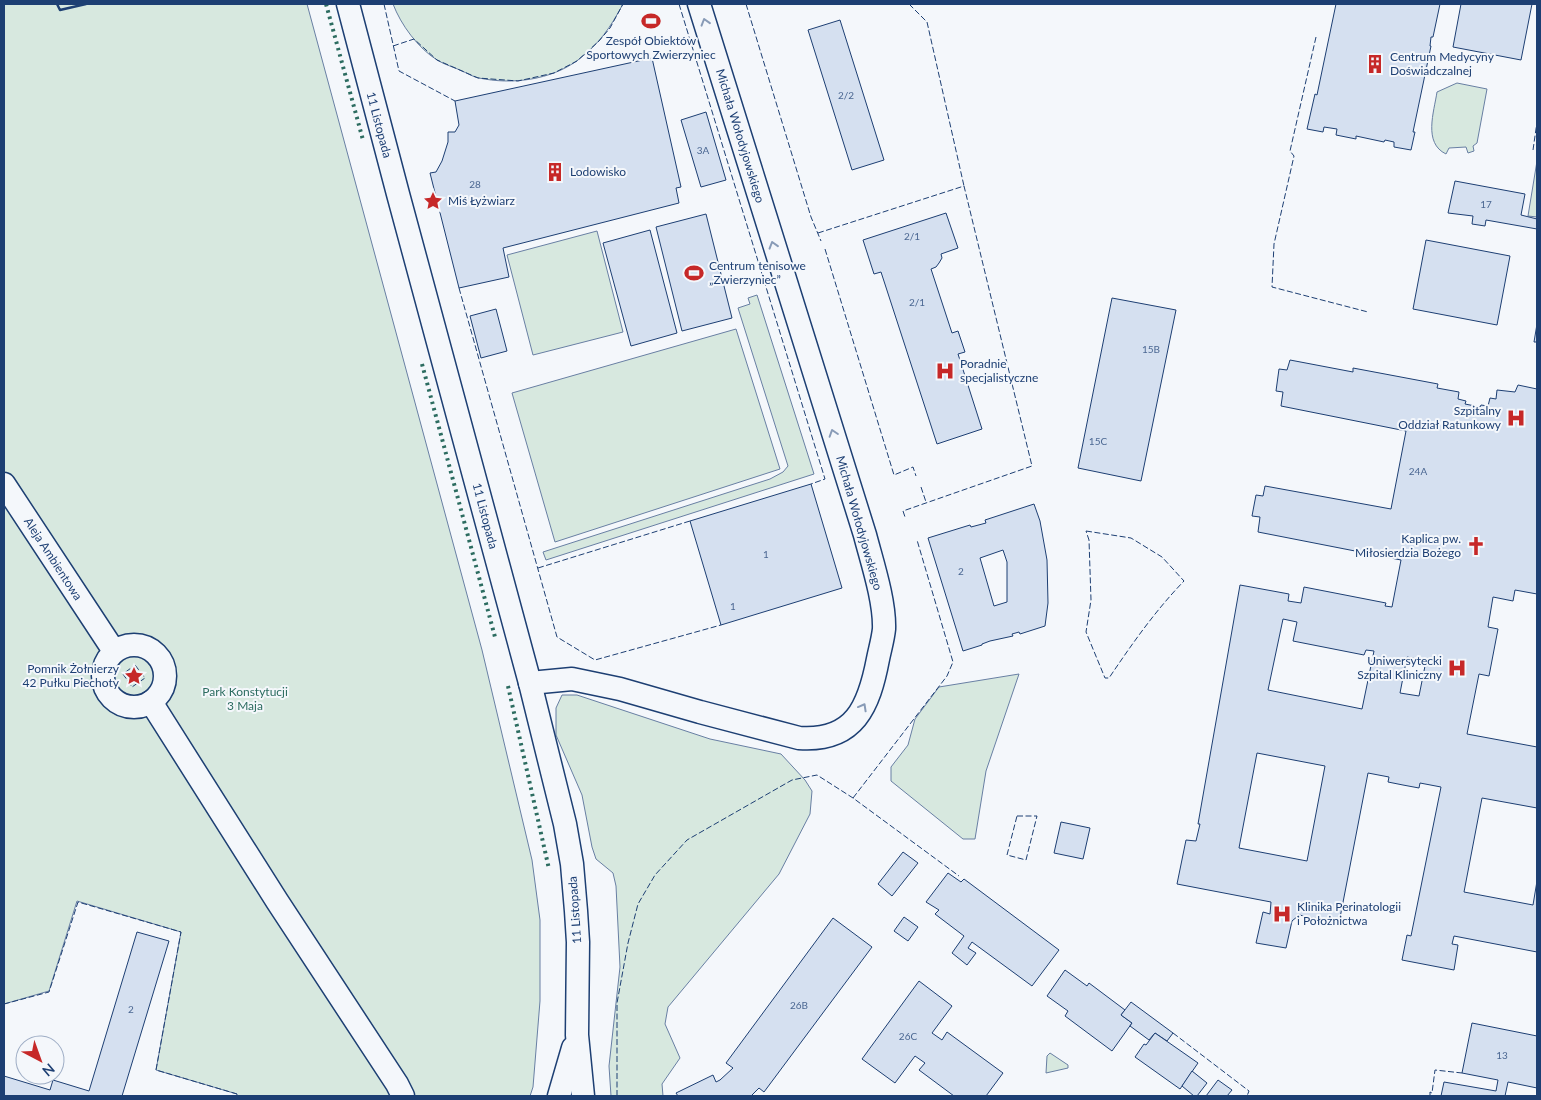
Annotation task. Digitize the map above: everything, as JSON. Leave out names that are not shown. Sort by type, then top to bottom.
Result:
[{"type":"street","name":"11 Listopada","points":[[348,4],[530,683],[564,824],[572,864],[578,942],[577,1035],[582,1096]]},
{"type":"street","name":"Michała Wołodyjowskiego","points":[[530,683],[572,679],[620,689],[799,738],[814,739],[826,737],[849,725],[861,712],[870,693],[884,629],[882,604],[859,514],[699,4]]},
{"type":"street","name":"Aleja Ambientowa","points":[[4,484],[108,642]]},
{"type":"street","points":[[108,642],[128,646],[143,646],[161,661],[165,676],[164,684],[157,697],[151,702],[135,708],[127,707],[119,704],[107,693],[103,685],[103,670],[109,657],[108,642]]},
{"type":"street","points":[[151,702],[277,901],[398,1084],[404,1096]]},
{"type":"street","name":"11 Listopada","points":[[559,1096],[577,1035]]},
{"type":"green space","name":"Park Konstytucji 3 Maja","points":[[4,4],[307,4],[482,650],[532,860],[540,920],[540,1001],[533,1087],[530,1096],[237,1096],[237,1094],[156,1070],[181,932],[77,901],[49,991],[4,1004]]},
{"type":"green space","points":[[393,4],[623,4],[604,35],[578,60],[567,67],[544,76],[518,81],[505,81],[477,77],[437,60],[423,49],[411,35]]},
{"type":"green space","points":[[1457,83],[1487,89],[1477,143],[1473,146],[1474,151],[1468,153],[1466,147],[1449,148],[1446,154],[1434,142],[1432,118],[1437,92]]},
{"type":"green space","points":[[1537,161],[1537,217],[1528,216]]},
{"type":"green space","points":[[597,231],[623,332],[533,355],[507,255]]},
{"type":"green space","points":[[757,295],[814,474],[546,560],[543,552],[770,479],[783,472],[788,466],[738,308],[750,304],[748,298]]},
{"type":"green space","points":[[736,329],[780,469],[555,542],[512,393]]},
{"type":"green space","points":[[1019,674],[986,771],[975,839],[963,839],[891,781],[891,767],[908,745],[915,719],[939,687]]},
{"type":"green space","points":[[562,695],[577,695],[710,739],[781,754],[805,780],[812,791],[810,814],[779,874],[668,1007],[665,1024],[680,1058],[662,1084],[663,1096],[611,1096],[609,1066],[620,967],[616,886],[613,873],[596,859],[582,795],[556,735],[556,708]]},
{"type":"green space","points":[[1050,1053],[1068,1065],[1068,1068],[1046,1073],[1047,1056]]},
{"type":"building","name":"Centrum Medycyny Doświadczalnej","points":[[1336,4],[1440,4],[1433,37],[1431,37],[1431,46],[1411,150],[1394,147],[1394,142],[1385,140],[1384,142],[1356,136],[1356,139],[1336,135],[1337,129],[1324,127],[1323,132],[1307,129],[1315,94],[1317,95]]},
{"type":"building","points":[[1461,4],[1532,4],[1521,60],[1453,47]]},
{"type":"building","points":[[840,20],[884,160],[852,170],[808,30]]},
{"type":"building","name":"Lodowisko","points":[[652,58],[681,187],[676,188],[679,203],[503,248],[509,277],[459,288],[430,173],[436,172],[442,161],[448,142],[448,132],[455,132],[459,125],[455,101]]},
{"type":"building","points":[[706,112],[726,180],[701,187],[681,120]]},
{"type":"building","points":[[1455,181],[1525,194],[1521,215],[1537,219],[1537,229],[1486,220],[1485,226],[1472,224],[1473,216],[1448,213]]},
{"type":"building","points":[[946,213],[958,248],[941,254],[942,258],[939,263],[931,269],[952,333],[958,331],[965,352],[958,354],[982,429],[937,444],[881,272],[874,274],[863,240]]},
{"type":"building","name":"Centrum tenisowe „Zwierzyniec”","points":[[706,214],[732,318],[682,331],[656,227]]},
{"type":"building","points":[[650,230],[677,333],[631,346],[603,243]]},
{"type":"building","points":[[1426,240],[1510,256],[1497,325],[1413,309]]},
{"type":"building","points":[[1112,298],[1176,310],[1141,481],[1078,468]]},
{"type":"building","points":[[496,309],[507,351],[481,358],[470,316]]},
{"type":"building","points":[[1537,324],[1537,342],[1534,342]]},
{"type":"building","name":"Uniwersytecki Szpital Kliniczny","points":[[1290,360],[1353,372],[1353,368],[1438,384],[1437,388],[1459,392],[1458,399],[1466,401],[1465,404],[1480,407],[1481,405],[1488,406],[1490,398],[1496,399],[1497,390],[1515,392],[1518,385],[1537,389],[1537,594],[1515,590],[1513,601],[1493,597],[1488,627],[1498,629],[1489,676],[1479,674],[1467,734],[1537,747],[1537,808],[1482,798],[1464,892],[1533,905],[1537,881],[1537,952],[1454,936],[1452,944],[1458,945],[1454,970],[1402,960],[1407,935],[1411,936],[1441,787],[1420,783],[1419,788],[1403,785],[1388,782],[1389,777],[1368,773],[1339,923],[1299,915],[1292,921],[1286,948],[1256,943],[1263,912],[1270,914],[1271,902],[1177,884],[1186,840],[1196,841],[1200,824],[1198,824],[1240,585],[1289,594],[1288,601],[1301,603],[1304,587],[1386,603],[1385,606],[1392,607],[1401,560],[1258,532],[1260,517],[1252,516],[1256,495],[1263,496],[1265,486],[1391,509],[1406,431],[1281,406],[1283,392],[1276,391],[1279,369],[1287,370]],"holes":[[[1283,619],[1297,622],[1293,641],[1364,655],[1366,650],[1374,651],[1362,709],[1268,690]],[[1407,657],[1426,661],[1419,696],[1400,693]],[[1257,753],[1325,766],[1307,861],[1239,848]]]},
{"type":"building","points":[[811,484],[842,588],[721,625],[690,521]]},
{"type":"building","points":[[1034,504],[1040,521],[1047,560],[1048,603],[1045,626],[1020,634],[1019,632],[1012,634],[1013,636],[990,641],[963,651],[928,538],[970,525],[971,527],[986,523],[985,520]],"holes":[[[1003,550],[1007,562],[1007,602],[994,606],[980,558]]]},
{"type":"building","points":[[1061,822],[1090,828],[1083,859],[1054,853]]},
{"type":"building","points":[[903,852],[918,863],[892,896],[878,884]]},
{"type":"building","points":[[948,873],[961,882],[964,879],[1059,950],[1032,986],[972,942],[968,948],[976,953],[967,965],[952,953],[964,936],[935,914],[939,910],[926,902]]},
{"type":"building","points":[[904,917],[918,927],[908,941],[894,931]]},
{"type":"building","points":[[833,918],[872,947],[764,1092],[759,1088],[751,1096],[678,1096],[676,1093],[713,1075],[716,1082],[720,1080],[733,1068],[726,1063]]},
{"type":"building","points":[[137,932],[169,941],[122,1096],[4,1096],[4,1076],[15,1079],[15,1085],[34,1085],[50,1090],[52,1085],[65,1084],[89,1091]]},
{"type":"building","points":[[1065,970],[1087,986],[1089,983],[1125,1010],[1121,1015],[1132,1023],[1112,1051],[1065,1016],[1068,1011],[1047,996]]},
{"type":"building","points":[[919,981],[952,1006],[932,1033],[942,1040],[947,1032],[1003,1073],[986,1096],[954,1096],[919,1070],[925,1063],[915,1056],[895,1083],[862,1059]]},
{"type":"building","points":[[1131,1002],[1173,1033],[1167,1041],[1155,1033],[1149,1040],[1130,1026],[1132,1023],[1121,1015]]},
{"type":"building","points":[[1472,1023],[1537,1036],[1537,1088],[1508,1082],[1505,1096],[1441,1096],[1444,1082],[1496,1091],[1498,1080],[1462,1073]]},
{"type":"building","points":[[1155,1033],[1198,1063],[1180,1089],[1135,1057]]},
{"type":"building","points":[[1192,1071],[1207,1083],[1197,1096],[1194,1096],[1182,1086]]},
{"type":"building","points":[[1218,1080],[1232,1090],[1227,1096],[1206,1096]]},
{"type":"hedge","points":[[326,4],[363,140]]},
{"type":"hedge","points":[[422,364],[495,637]]},
{"type":"hedge","points":[[508,686],[549,869]]},
{"type":"fence","points":[[384,4],[399,71],[455,101]]},
{"type":"fence","points":[[393,46],[414,39],[437,60],[478,78],[518,81],[554,73],[577,61],[610,28],[623,4]]},
{"type":"fence","points":[[679,4],[825,479],[811,484]]},
{"type":"fence","points":[[746,4],[811,217],[821,241]]},
{"type":"fence","points":[[909,4],[927,22],[964,186]]},
{"type":"fence","points":[[1316,37],[1290,151],[1294,156],[1274,244],[1272,287],[1368,312]]},
{"type":"fence","points":[[1533,150],[1537,122]]},
{"type":"fence","points":[[818,233],[964,186],[1032,466],[903,511],[905,517]]},
{"type":"fence","points":[[825,249],[894,475],[913,467],[916,476]]},
{"type":"fence","points":[[459,288],[557,637],[595,660],[721,625]]},
{"type":"fence","points":[[921,487],[926,502]]},
{"type":"fence","points":[[538,568],[690,521]]},
{"type":"fence","points":[[1086,531],[1131,538],[1162,557],[1184,581],[1135,640],[1109,678],[1105,678],[1086,632],[1091,600],[1089,540],[1086,531]]},
{"type":"fence","points":[[853,798],[947,676],[953,662],[917,540]]},
{"type":"fence","points":[[135,665],[145,678],[132,687],[123,674],[135,665]]},
{"type":"fence","points":[[617,1096],[617,1003],[628,943],[638,904],[655,875],[687,840],[792,780],[817,775],[853,798],[959,876]]},
{"type":"fence","points":[[1017,816],[1037,816],[1026,860],[1007,855],[1017,816]]},
{"type":"fence","points":[[4,1004],[49,992],[78,902],[181,932],[156,1070],[237,1094],[237,1096]]},
{"type":"fence","points":[[1173,1033],[1249,1091],[1247,1096]]},
{"type":"fence","points":[[1430,1096],[1435,1070],[1462,1073]]},
{"type":"wall","points":[[57,4],[60,10],[86,4]]},
{"type":"place","name":"Zespół Obiektów Sportowych Zwierzyniec","points":[[651,21]]},
{"type":"place","name":"Centrum Medycyny Doświadczalnej","points":[[1375,64]]},
{"type":"place","name":"Lodowisko","points":[[555,172]]},
{"type":"place","name":"Miś Łyżwiarz","points":[[433,201]]},
{"type":"place","name":"Centrum tenisowe „Zwierzyniec”","points":[[694,273]]},
{"type":"place","name":"Poradnie specjalistyczne","points":[[945,371]]},
{"type":"place","name":"Szpitalny Oddział Ratunkowy","points":[[1516,418]]},
{"type":"place","name":"Kaplica pw. Miłosierdzia Bożego","points":[[1476,546]]},
{"type":"place","name":"Uniwersytecki Szpital Kliniczny","points":[[1457,668]]},
{"type":"place","name":"Pomnik Żołnierzy 42 Pułku Piechoty","points":[[134,676]]},
{"type":"place","name":"Klinika Perinatologii i Położnictwa","points":[[1282,914]]}]
